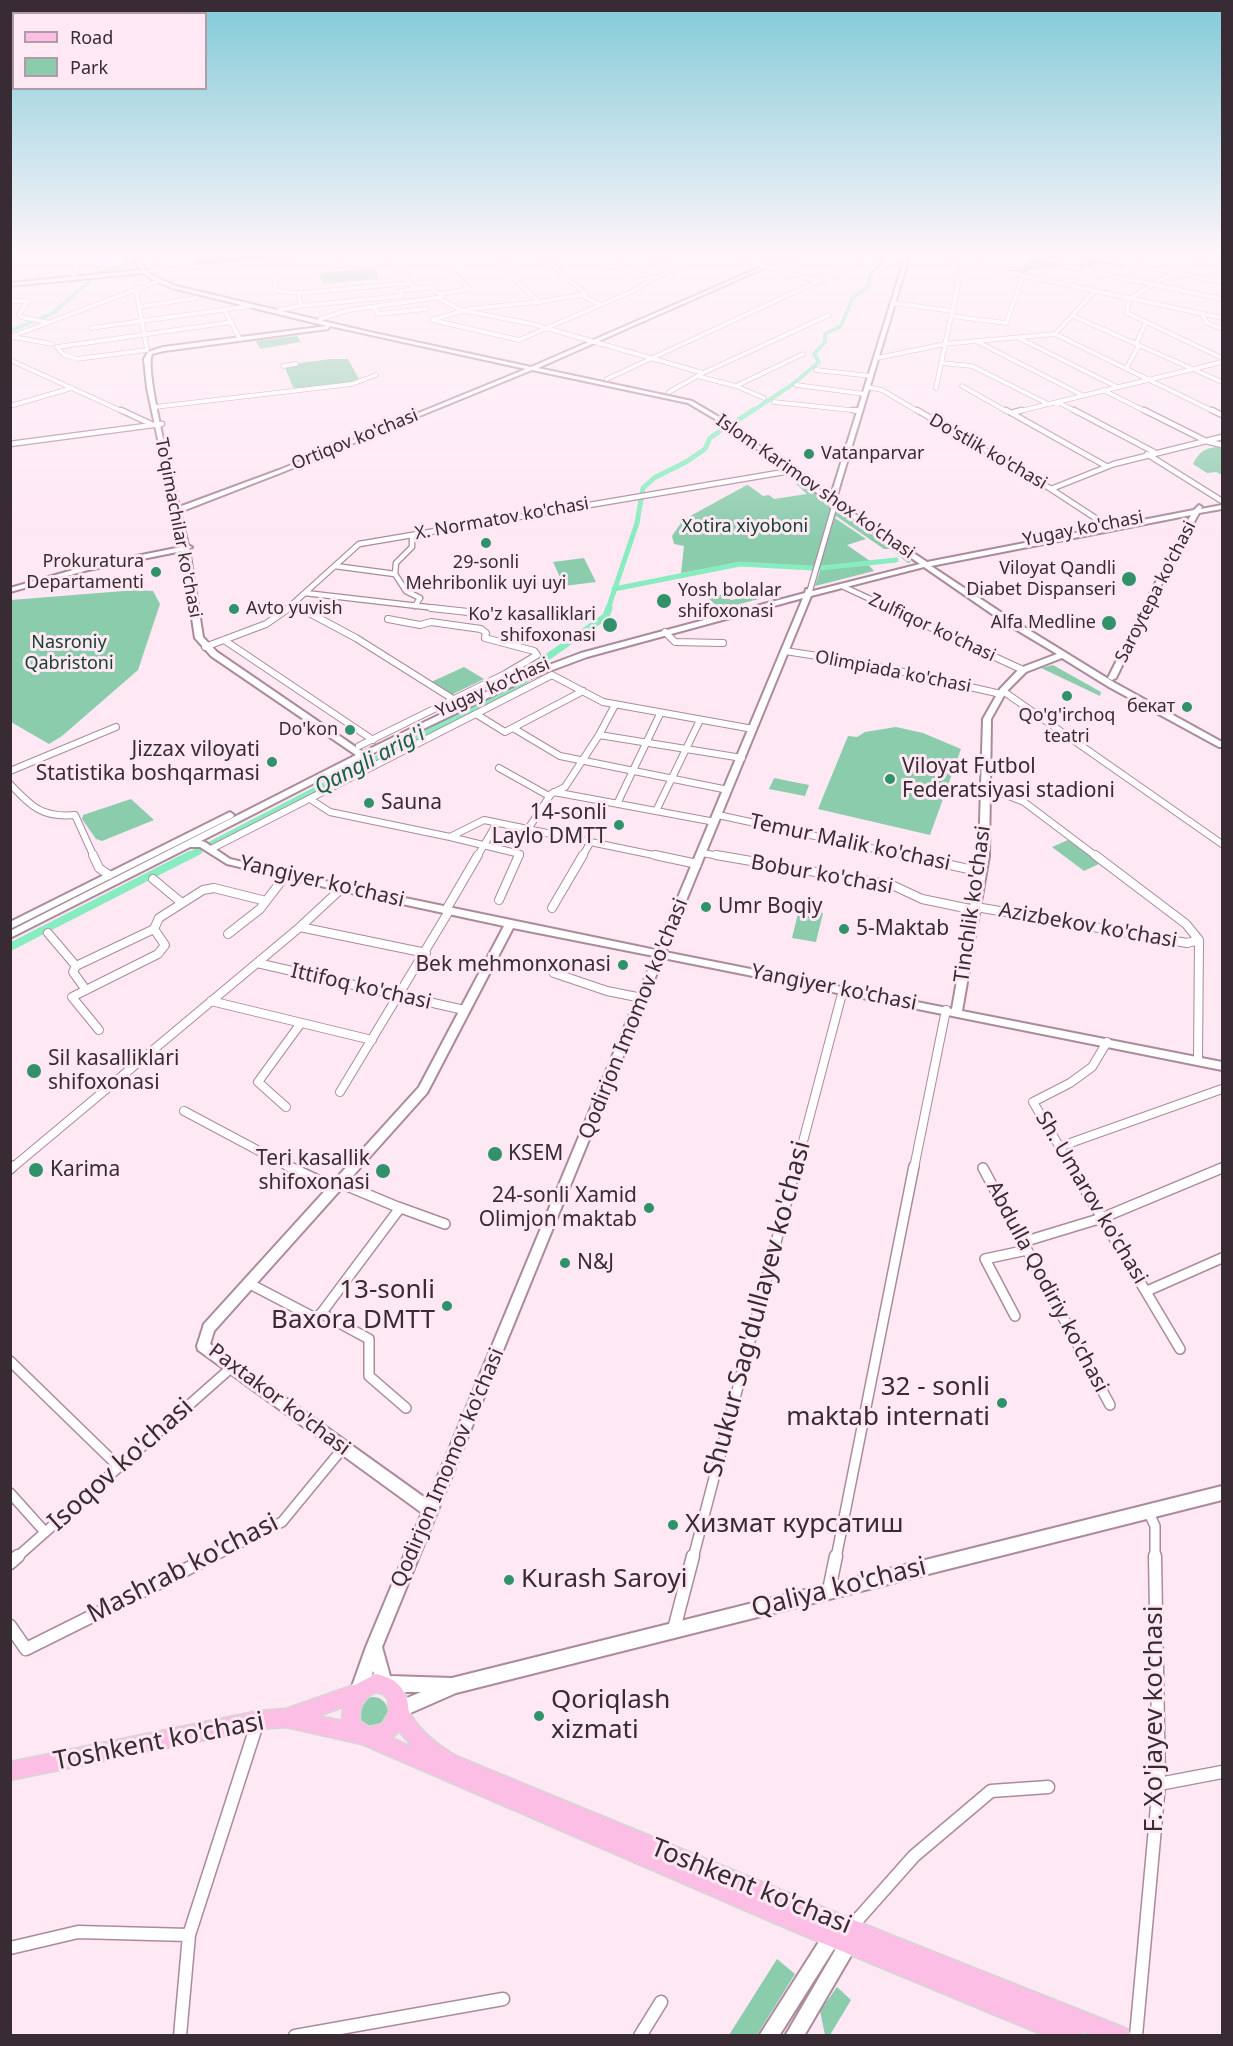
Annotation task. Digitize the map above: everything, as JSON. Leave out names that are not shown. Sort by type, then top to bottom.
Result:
[{"type":"main road","points":[[150,353],[182,349]]},
{"type":"main road","name":"Islom Karimov shox ko'chasi","points":[[451,349],[690,402],[758,443],[789,471],[1062,655],[1222,745]]},
{"type":"main road","name":"Ortiqov ko'chasi","points":[[178,510],[576,349]]},
{"type":"main road","points":[[834,500],[879,349]]},
{"type":"main road","name":"To'qimachilar ko'chasi","points":[[150,353],[158,426],[208,646],[362,751]]},
{"type":"main road","name":"Islom Karimov shox ko'chasi","points":[[535,367],[607,379],[693,398],[708,405],[834,500]]},
{"type":"main road","name":"Yugay ko'chasi","points":[[10,926],[517,675],[583,650],[926,563],[1106,525],[1222,504]]},
{"type":"main road","name":"Yugay ko'chasi","points":[[10,935],[188,844],[206,843],[362,751],[520,679],[584,655],[809,592],[842,586],[926,563],[1198,508]]},
{"type":"main road","name":"Saroytepa ko'chasi","points":[[1112,678],[1198,508]]},
{"type":"main road","points":[[10,590],[187,549]]},
{"type":"main road","name":"Islom Karimov shox ko'chasi","points":[[926,563],[1112,678],[1222,737]]},
{"type":"main road","name":"Qodirjon Imomov ko'chasi","points":[[358,1692],[430,1510],[809,592]]},
{"type":"main road","name":"Tinchlik ko'chasi","points":[[952,1011],[982,872],[987,719],[1002,693],[1023,670],[1062,655]]},
{"type":"main road","name":"Yangiyer ko'chasi","points":[[206,843],[227,861],[342,888],[510,924],[1222,1066]]},
{"type":"main road","name":"Paxtakor ko'chasi","points":[[430,1510],[202,1346],[209,1328],[423,1090],[510,924]]},
{"type":"main road","name":"Qaliya ko'chasi","points":[[455,1685],[1222,1493]]},
{"type":"main road","points":[[374,1647],[385,1684],[396,1694],[399,1712],[393,1725],[384,1733],[374,1736],[363,1735],[350,1719],[350,1708],[358,1692],[371,1684],[385,1684],[455,1685]]},
{"type":"main road","points":[[399,1712],[455,1685]]},
{"type":"main road","name":"Toshkent ko'chasi","points":[[10,1771],[259,1720],[286,1718],[358,1692]]},
{"type":"main road","name":"Toshkent ko'chasi","points":[[399,1712],[418,1740],[430,1751],[452,1764],[845,1932],[1072,2036]]},
{"type":"main road","name":"Toshkent ko'chasi","points":[[286,1718],[363,1735],[845,1932],[1120,2036]]},
{"type":"main road","points":[[768,2036],[845,1932]]},
{"type":"main road","points":[[794,2036],[845,1932]]},
{"type":"street","points":[[59,349],[63,354],[77,359],[150,353],[149,349]]},
{"type":"street","points":[[618,349],[702,373]]},
{"type":"street","points":[[607,379],[671,349]]},
{"type":"street","points":[[669,392],[702,373],[754,349]]},
{"type":"street","points":[[877,358],[922,349]]},
{"type":"street","points":[[936,388],[944,349]]},
{"type":"street","points":[[993,349],[1082,395]]},
{"type":"street","points":[[1043,349],[1117,387]]},
{"type":"street","points":[[1086,349],[1222,415]]},
{"type":"street","points":[[1126,369],[1137,349]]},
{"type":"street","points":[[1150,349],[1222,382]]},
{"type":"street","points":[[1201,349],[1222,360]]},
{"type":"street","points":[[736,386],[803,354]]},
{"type":"street","points":[[10,360],[158,426]]},
{"type":"street","points":[[1011,413],[1222,360]]},
{"type":"street","points":[[942,363],[972,366],[1048,404]]},
{"type":"street","points":[[284,366],[296,364]]},
{"type":"street","points":[[816,370],[871,376]]},
{"type":"street","name":"To'qimachilar ko'chasi","points":[[157,406],[352,384],[376,375]]},
{"type":"street","points":[[697,376],[736,386],[764,398]]},
{"type":"street","name":"Do'stlik ko'chasi","points":[[796,386],[882,390],[1052,489],[1106,525]]},
{"type":"street","points":[[962,386],[1106,466]]},
{"type":"street","points":[[10,406],[72,388]]},
{"type":"street","points":[[1103,390],[1206,441],[1222,445]]},
{"type":"street","points":[[774,402],[860,411]]},
{"type":"street","points":[[1058,402],[1154,452]]},
{"type":"street","points":[[10,444],[158,426]]},
{"type":"street","points":[[1052,489],[1077,476],[1106,466],[1154,452],[1222,437]]},
{"type":"street","points":[[1147,454],[1222,504]]},
{"type":"street","name":"X. Normatov ko'chasi","points":[[359,544],[789,471]]},
{"type":"street","points":[[809,592],[834,500]]},
{"type":"street","points":[[412,535],[412,547],[396,563],[395,574],[406,591],[420,598],[415,606]]},
{"type":"street","name":"To'qimachilar ko'chasi","points":[[208,646],[266,624],[293,604],[359,544]]},
{"type":"street","points":[[335,566],[395,574]]},
{"type":"street","name":"Zulfiqor ko'chasi","points":[[842,586],[1023,670]]},
{"type":"street","points":[[304,593],[468,612]]},
{"type":"street","points":[[293,604],[356,638],[453,699]]},
{"type":"street","points":[[362,751],[373,740],[522,665],[537,655],[534,651],[485,638],[486,633],[481,629],[431,622],[420,625],[388,619]]},
{"type":"street","points":[[665,632],[675,642],[723,643]]},
{"type":"street","points":[[224,639],[373,740]]},
{"type":"street","name":"Olimpiada ko'chasi","points":[[785,651],[863,663],[1002,693]]},
{"type":"street","name":"Yugay ko'chasi","points":[[206,843],[310,799],[552,675],[583,691]]},
{"type":"street","points":[[476,714],[505,732],[583,691],[615,705],[753,729]]},
{"type":"street","points":[[1002,693],[1055,727],[1222,844]]},
{"type":"street","points":[[528,829],[552,794],[565,787],[599,735],[615,705]]},
{"type":"street","points":[[616,804],[634,772],[660,714]]},
{"type":"street","points":[[656,811],[700,720]]},
{"type":"street","points":[[10,771],[116,727]]},
{"type":"street","points":[[513,728],[560,756],[580,762],[728,790]]},
{"type":"street","points":[[599,735],[742,758]]},
{"type":"street","name":"Temur Malik ko'chasi","points":[[499,768],[552,794],[716,819],[982,872]]},
{"type":"street","points":[[10,784],[34,810],[58,818],[75,815],[99,868],[109,875]]},
{"type":"street","name":"Azizbekov ko'chasi","points":[[986,787],[1024,802],[1180,919],[1199,940],[1198,1060]]},
{"type":"street","points":[[310,799],[330,812],[520,854],[499,900]]},
{"type":"street","points":[[450,837],[484,820],[698,864]]},
{"type":"street","points":[[340,1092],[426,953],[483,844],[497,823]]},
{"type":"street","points":[[552,908],[590,843]]},
{"type":"street","name":"Bobur ko'chasi","points":[[702,852],[892,885],[922,899],[976,908]]},
{"type":"street","points":[[228,934],[260,909],[286,875]]},
{"type":"street","points":[[153,879],[182,903]]},
{"type":"street","points":[[86,990],[73,972],[76,966],[154,929],[159,918],[203,890],[214,888],[266,901]]},
{"type":"street","points":[[10,1169],[300,927],[342,888]]},
{"type":"street","name":"Azizbekov ko'chasi","points":[[976,908],[1187,943],[1199,940]]},
{"type":"street","points":[[300,927],[426,953]]},
{"type":"street","points":[[99,1030],[72,997],[158,954],[165,945],[154,929]]},
{"type":"street","points":[[48,933],[76,966]]},
{"type":"street","name":"Ittifoq ko'chasi","points":[[257,963],[464,1010]]},
{"type":"street","points":[[554,973],[607,991],[642,998]]},
{"type":"street","name":"Shukur Sag'dullayev ko'chasi","points":[[674,1629],[843,990]]},
{"type":"street","points":[[211,1001],[372,1040]]},
{"type":"street","points":[[829,1590],[952,1011]]},
{"type":"street","points":[[286,1107],[258,1082],[301,1023]]},
{"type":"street","name":"Sh. Umarov ko'chasi","points":[[1107,1042],[1092,1067],[1070,1083],[1033,1102],[1180,1349]]},
{"type":"street","points":[[1059,1147],[1222,1089]]},
{"type":"street","points":[[184,1111],[266,1156],[445,1224]]},
{"type":"street","name":"Abdulla Qodiriy ko'chasi","points":[[984,1168],[1110,1406]]},
{"type":"street","points":[[1015,1316],[985,1258],[1102,1218],[1222,1168]]},
{"type":"street","points":[[250,1284],[317,1319],[400,1208],[398,1208]]},
{"type":"street","points":[[1147,1291],[1222,1258]]},
{"type":"street","points":[[321,1313],[369,1339],[369,1376],[406,1408]]},
{"type":"street","points":[[10,1361],[119,1467]]},
{"type":"street","name":"Isoqov ko'chasi","points":[[10,1563],[232,1367]]},
{"type":"street","name":"Mashrab ko'chasi","points":[[10,1626],[26,1650],[282,1522],[343,1448]]},
{"type":"street","points":[[10,1493],[45,1532]]},
{"type":"street","name":"F. Xo'jayev ko'chasi","points":[[1136,2036],[1160,1784],[1155,1526],[1148,1511]]},
{"type":"street","points":[[180,2036],[189,1935],[259,1720]]},
{"type":"street","points":[[1160,1784],[1222,1772]]},
{"type":"street","points":[[845,1932],[914,1856],[991,1791],[1048,1787]]},
{"type":"street","points":[[10,1948],[78,1932],[189,1935]]},
{"type":"street","points":[[295,2036],[503,1999]]},
{"type":"street","points":[[640,2036],[661,2002]]},
{"type":"green space","points":[[330,359],[348,359],[359,379],[349,383],[299,389],[293,387],[285,368]]},
{"type":"green space","points":[[1222,447],[1222,475],[1216,472],[1207,473],[1193,464],[1198,455],[1205,450]]},
{"type":"green space","name":"Xotira xiyoboni","points":[[801,482],[911,562],[908,563],[890,549],[884,549],[836,516],[835,518],[866,539],[847,545],[870,561],[866,562],[874,571],[815,586],[820,571],[814,569],[736,563],[681,573],[684,546],[674,544],[672,536],[683,520],[748,485],[763,496],[769,495],[774,499],[807,494],[796,484]]},
{"type":"green space","points":[[584,558],[596,582],[564,586],[553,562]]},
{"type":"green space","points":[[751,587],[763,598],[720,609],[708,598],[724,594],[731,600],[742,598],[736,591]]},
{"type":"green space","name":"Nasroniy Qabristoni","points":[[136,590],[153,591],[160,604],[138,670],[62,736],[49,744],[11,722],[11,600]]},
{"type":"green space","points":[[1053,665],[1101,692],[1100,696],[1041,668]]},
{"type":"green space","points":[[464,667],[484,679],[451,695],[431,682]]},
{"type":"green space","name":"Viloyat Futbol Federatsiyasi stadioni","points":[[896,727],[923,733],[961,749],[930,835],[818,809],[848,736],[857,737],[865,732]]},
{"type":"green space","points":[[774,778],[809,785],[805,796],[769,789]]},
{"type":"green space","points":[[131,799],[154,820],[102,841],[96,839],[82,819],[83,815]]},
{"type":"green space","points":[[1068,840],[1101,863],[1084,871],[1052,847]]},
{"type":"green space","points":[[799,909],[823,913],[816,942],[792,938]]},
{"type":"green space","points":[[373,1697],[379,1698],[387,1706],[387,1718],[379,1726],[373,1727],[367,1726],[359,1718],[358,1712],[359,1706],[367,1698]]},
{"type":"green space","points":[[777,1959],[795,1974],[757,2035],[729,2035]]},
{"type":"green space","points":[[837,1987],[851,2000],[830,2035],[825,2035],[820,2011]]},
{"type":"waterway","points":[[751,412],[793,384],[819,362],[814,354],[818,349]]},
{"type":"waterway","points":[[737,421],[753,410]]},
{"type":"waterway","name":"Qangli arig'i","points":[[615,589],[637,523],[643,488],[654,478],[686,462],[705,449],[710,438],[720,431]]},
{"type":"waterway","points":[[821,568],[896,560]]},
{"type":"waterway","points":[[615,589],[740,564],[812,568]]},
{"type":"waterway","name":"Qangli arig'i","points":[[608,609],[615,589]]},
{"type":"waterway","name":"Qangli arig'i","points":[[539,663],[606,616],[609,608]]},
{"type":"waterway","name":"Qangli arig'i","points":[[212,844],[519,685],[528,678]]},
{"type":"waterway","name":"Qangli arig'i","points":[[187,857],[199,851]]},
{"type":"waterway","name":"Qangli arig'i","points":[[10,947],[190,855]]},
{"type":"place","name":"Vatanparvar","points":[[809,454]]},
{"type":"place","name":"29-sonli Mehribonlik uyi uyi","points":[[486,543]]},
{"type":"place","name":"Prokuratura Departamenti","points":[[156,572]]},
{"type":"place","name":"Viloyat Qandli Diabet Dispanseri","points":[[1129,579]]},
{"type":"place","name":"Yosh bolalar shifoxonasi","points":[[664,601]]},
{"type":"place","name":"Avto yuvish","points":[[234,609]]},
{"type":"place","name":"Alfa Medline","points":[[1109,623]]},
{"type":"place","name":"Ko'z kasalliklari shifoxonasi","points":[[610,625]]},
{"type":"place","name":"Qo'g'irchoq teatri","points":[[1067,696]]},
{"type":"place","name":"бекат","points":[[1187,707]]},
{"type":"place","name":"Do'kon","points":[[350,730]]},
{"type":"place","name":"Jizzax viloyati Statistika boshqarmasi","points":[[272,762]]},
{"type":"place","name":"Viloyat Futbol Federatsiyasi stadioni","points":[[890,779]]},
{"type":"place","name":"Sauna","points":[[369,803]]},
{"type":"place","name":"14-sonli Laylo DMTT","points":[[619,825]]},
{"type":"place","name":"Umr Boqiy","points":[[706,907]]},
{"type":"place","name":"5-Maktab","points":[[844,929]]},
{"type":"place","name":"Bek mehmonxonasi","points":[[623,965]]},
{"type":"place","name":"Sil kasalliklari shifoxonasi","points":[[34,1071]]},
{"type":"place","name":"KSEM","points":[[495,1154]]},
{"type":"place","name":"Karima","points":[[36,1170]]},
{"type":"place","name":"Teri kasallik shifoxonasi","points":[[383,1171]]},
{"type":"place","name":"24-sonli Xamid Olimjon maktab","points":[[649,1208]]},
{"type":"place","name":"N&J","points":[[565,1263]]},
{"type":"place","name":"13-sonli Baxora DMTT","points":[[447,1306]]},
{"type":"place","name":"32 - sonli maktab internati","points":[[1002,1403]]},
{"type":"place","name":"Хизмат курсатиш","points":[[673,1525]]},
{"type":"place","name":"Kurash Saroyi","points":[[509,1580]]},
{"type":"place","name":"Qoriqlash xizmati","points":[[539,1716]]}]
